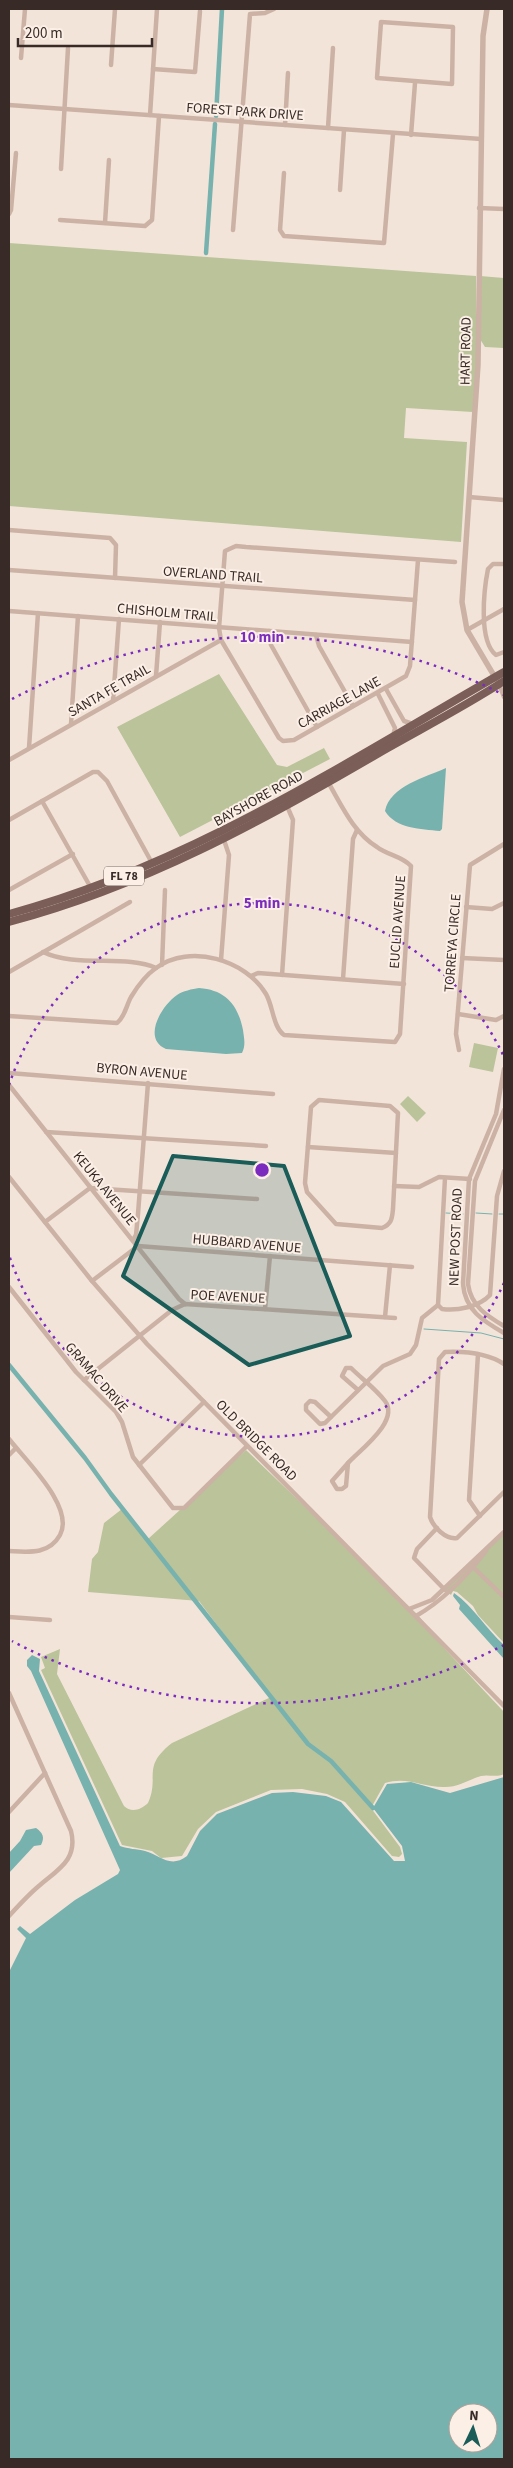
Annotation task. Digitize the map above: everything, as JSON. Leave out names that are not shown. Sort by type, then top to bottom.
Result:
[{"type":"main road","name":"BAYSHORE ROAD","points":[[9,922],[95,895],[147,875],[227,838],[287,806],[500,683],[504,672]]},
{"type":"main road","name":"BAYSHORE ROAD","points":[[9,914],[91,888],[152,864],[234,826],[413,724],[500,683]]},
{"type":"main road","points":[[227,838],[234,826]]},
{"type":"main road","points":[[147,875],[152,864]]},
{"type":"street","points":[[21,58],[25,9]]},
{"type":"street","points":[[111,64],[115,9]]},
{"type":"street","points":[[150,115],[157,9]]},
{"type":"street","points":[[233,230],[250,14],[265,13],[274,9]]},
{"type":"street","name":"HART ROAD","points":[[486,9],[483,36],[479,208],[478,365],[462,602],[467,630],[500,683]]},
{"type":"street","points":[[153,69],[195,72],[200,11]]},
{"type":"street","points":[[381,22],[453,27],[452,84],[415,83],[376,78],[381,22]]},
{"type":"street","points":[[61,169],[68,48]]},
{"type":"street","points":[[328,128],[333,48]]},
{"type":"street","points":[[285,125],[288,73]]},
{"type":"street","points":[[411,135],[415,83]]},
{"type":"street","name":"FOREST PARK DRIVE","points":[[9,105],[481,139]]},
{"type":"street","points":[[60,220],[145,226],[152,220],[159,116]]},
{"type":"street","points":[[340,190],[344,130]]},
{"type":"street","points":[[284,173],[280,230],[284,236],[384,243],[393,134]]},
{"type":"street","points":[[9,214],[11,210],[16,153]]},
{"type":"street","points":[[105,223],[109,160]]},
{"type":"street","points":[[479,208],[504,209]]},
{"type":"street","points":[[469,497],[504,499]]},
{"type":"street","points":[[9,530],[110,538],[116,545],[115,578]]},
{"type":"street","name":"CARRIAGE LANE","points":[[241,547],[418,560],[409,671],[406,676],[378,694],[289,742],[279,738],[222,642],[219,628],[225,551],[241,547]]},
{"type":"street","points":[[418,560],[455,562]]},
{"type":"street","points":[[504,564],[493,564],[488,569],[484,621],[485,636],[490,649],[496,655],[504,652]]},
{"type":"street","name":"OVERLAND TRAIL","points":[[9,570],[415,600]]},
{"type":"street","points":[[467,630],[504,610]]},
{"type":"street","name":"CHISHOLM TRAIL","points":[[9,611],[412,642]]},
{"type":"street","points":[[29,748],[38,613]]},
{"type":"street","points":[[71,724],[78,616]]},
{"type":"street","points":[[113,701],[120,620]]},
{"type":"street","points":[[156,676],[160,622]]},
{"type":"street","points":[[269,632],[271,645],[317,727]]},
{"type":"street","points":[[316,635],[319,646],[353,706]]},
{"type":"street","name":"SANTA FE TRAIL","points":[[9,760],[156,676],[222,642]]},
{"type":"street","points":[[500,683],[504,697]]},
{"type":"street","points":[[386,689],[404,721],[413,724]]},
{"type":"street","points":[[378,694],[395,728],[393,736]]},
{"type":"street","points":[[9,820],[93,772],[103,775],[152,864]]},
{"type":"street","points":[[328,782],[357,830],[354,839],[343,979]]},
{"type":"street","points":[[42,801],[91,888]]},
{"type":"street","points":[[282,975],[293,820],[287,806]]},
{"type":"street","name":"EUCLID AVENUE","points":[[251,976],[267,995],[277,1027],[284,1035],[395,1042],[400,1034],[411,866],[407,862],[377,848],[357,830]]},
{"type":"street","points":[[221,960],[229,855],[227,838]]},
{"type":"street","name":"TORREYA CIRCLE","points":[[460,1050],[456,1034],[470,865],[504,844]]},
{"type":"street","points":[[9,890],[73,854]]},
{"type":"street","points":[[162,964],[165,890]]},
{"type":"street","points":[[9,972],[130,902]]},
{"type":"street","points":[[466,907],[492,909],[504,903]]},
{"type":"street","points":[[43,952],[59,958],[136,964],[156,968]]},
{"type":"street","points":[[9,1016],[117,1023],[122,1020],[139,986],[156,968],[162,964],[196,957],[221,960],[251,976],[258,973],[404,984]]},
{"type":"street","points":[[462,958],[504,960]]},
{"type":"street","points":[[458,1014],[496,1020],[504,1016]]},
{"type":"street","name":"NEW POST ROAD","points":[[475,1304],[468,1284],[475,1181],[502,1107],[504,1069]]},
{"type":"street","name":"BYRON AVENUE","points":[[9,1073],[273,1094]]},
{"type":"street","points":[[133,1240],[137,1228],[148,1083]]},
{"type":"street","name":"KEUKA AVENUE","points":[[9,1086],[179,1299],[185,1304]]},
{"type":"street","points":[[319,1100],[395,1108],[398,1113],[396,1153],[391,1222],[382,1228],[336,1224],[305,1188],[311,1107],[319,1100]]},
{"type":"street","name":"NEW POST ROAD","points":[[470,1306],[463,1284],[469,1179],[502,1107]]},
{"type":"street","points":[[46,1132],[266,1146]]},
{"type":"street","points":[[308,1148],[396,1153]]},
{"type":"street","points":[[438,1305],[442,1309],[452,1310],[470,1306],[486,1299],[491,1290],[498,1187],[504,1171]]},
{"type":"street","name":"OLD BRIDGE ROAD","points":[[9,1177],[92,1281],[140,1336],[504,1706]]},
{"type":"street","points":[[394,1186],[419,1187],[434,1178],[469,1179],[475,1181]]},
{"type":"street","points":[[330,1417],[315,1402],[310,1401],[306,1405],[306,1410],[320,1424],[325,1423],[383,1366],[410,1354],[416,1345],[422,1318],[438,1305],[445,1178]]},
{"type":"street","points":[[498,1187],[504,1188]]},
{"type":"street","points":[[45,1222],[90,1188],[257,1199]]},
{"type":"street","points":[[92,1281],[138,1246]]},
{"type":"street","name":"HUBBARD AVENUE","points":[[138,1246],[412,1267]]},
{"type":"street","points":[[265,1309],[270,1256]]},
{"type":"street","points":[[385,1317],[390,1265]]},
{"type":"street","name":"GRAMAC DRIVE","points":[[9,1287],[84,1380],[120,1417],[130,1453],[164,1498],[178,1510],[184,1508],[247,1446]]},
{"type":"street","name":"POE AVENUE","points":[[84,1380],[172,1310],[185,1304],[395,1318]]},
{"type":"street","points":[[475,1304],[485,1314],[504,1326]]},
{"type":"street","points":[[470,1306],[479,1317],[504,1333]]},
{"type":"street","points":[[504,1364],[492,1356],[478,1354],[445,1352],[439,1359],[431,1522],[446,1537],[451,1539],[457,1538],[504,1492]]},
{"type":"street","points":[[478,1354],[469,1494],[471,1504],[480,1516]]},
{"type":"street","points":[[348,1463],[346,1486],[342,1489],[337,1489],[332,1481],[348,1463],[385,1425],[389,1415],[385,1400],[351,1368],[346,1368],[342,1376],[358,1390]]},
{"type":"street","points":[[139,1465],[204,1402]]},
{"type":"street","points":[[9,1439],[57,1501],[64,1520],[60,1535],[47,1549],[31,1552],[9,1551]]},
{"type":"street","points":[[9,1455],[16,1448]]},
{"type":"street","points":[[437,1528],[417,1549],[414,1558],[446,1591]]},
{"type":"street","points":[[416,1616],[434,1606],[469,1564],[504,1532]]},
{"type":"street","points":[[409,1608],[427,1603],[446,1591],[474,1568],[494,1541]]},
{"type":"street","points":[[469,1564],[504,1597]]},
{"type":"street","points":[[9,1617],[50,1620]]},
{"type":"street","points":[[9,1693],[71,1831],[73,1846],[66,1863],[31,1893],[9,1916]]},
{"type":"street","points":[[9,1812],[44,1773]]},
{"type":"highlighted area","points":[[173,1156],[284,1166],[350,1336],[249,1365],[123,1276]]},
{"type":"green space","points":[[9,243],[476,276],[476,365],[473,412],[406,408],[404,438],[467,442],[461,542],[9,506]]},
{"type":"green space","points":[[480,276],[504,278],[504,348],[485,347],[480,339]]},
{"type":"green space","points":[[219,674],[277,765],[287,767],[324,748],[330,759],[180,837],[117,727]]},
{"type":"green space","points":[[474,1043],[498,1048],[493,1072],[469,1067]]},
{"type":"green space","points":[[408,1096],[426,1113],[417,1122],[400,1104]]},
{"type":"green space","points":[[246,1450],[418,1615],[445,1649],[504,1712],[504,1774],[481,1776],[448,1787],[435,1787],[407,1781],[385,1783],[371,1808],[400,1847],[402,1854],[399,1857],[392,1856],[345,1802],[327,1794],[302,1789],[271,1790],[216,1812],[198,1829],[182,1856],[161,1858],[152,1851],[122,1845],[41,1670],[45,1668],[41,1657],[60,1649],[57,1674],[124,1806],[133,1810],[139,1809],[148,1803],[151,1794],[154,1766],[163,1751],[172,1743],[271,1697],[199,1601],[88,1592],[92,1559],[98,1552],[104,1523],[122,1509],[148,1539]]},
{"type":"green space","points":[[504,1531],[504,1643],[478,1615],[473,1606],[457,1592],[453,1591],[451,1595],[445,1589]]},
{"type":"water","points":[[446,768],[442,829],[440,831],[417,829],[402,825],[385,811],[388,802],[401,789]]},
{"type":"water","points":[[199,988],[217,992],[234,1006],[243,1030],[244,1044],[242,1053],[226,1054],[166,1049],[155,1038],[156,1022],[171,1000],[188,990]]},
{"type":"water","points":[[454,1593],[468,1605],[504,1645],[504,1659],[459,1609],[460,1605],[453,1596]]},
{"type":"water","points":[[32,1655],[40,1659],[39,1671],[120,1846],[145,1851],[165,1860],[181,1860],[187,1856],[200,1831],[217,1814],[272,1793],[293,1792],[326,1796],[341,1802],[394,1861],[405,1861],[402,1846],[373,1808],[387,1784],[411,1782],[450,1793],[504,1777],[504,2459],[9,2459],[9,1972],[26,1938],[17,1929],[20,1926],[30,1934],[75,1900],[118,1874],[120,1870],[31,1671],[27,1666],[27,1660]]},
{"type":"water","points":[[36,1828],[43,1835],[41,1845],[34,1846],[9,1873],[9,1853],[20,1841],[26,1830]]},
{"type":"waterway","points":[[216,116],[222,9]]},
{"type":"waterway","points":[[206,253],[215,124]]},
{"type":"waterway","points":[[446,1213],[463,1214]]},
{"type":"waterway","points":[[476,1213],[492,1214]]},
{"type":"waterway","points":[[499,1214],[504,1214]]},
{"type":"waterway","points":[[424,1329],[481,1333],[504,1339]]},
{"type":"waterway","points":[[9,1365],[85,1458],[111,1494],[308,1744],[331,1761],[373,1808]]}]
